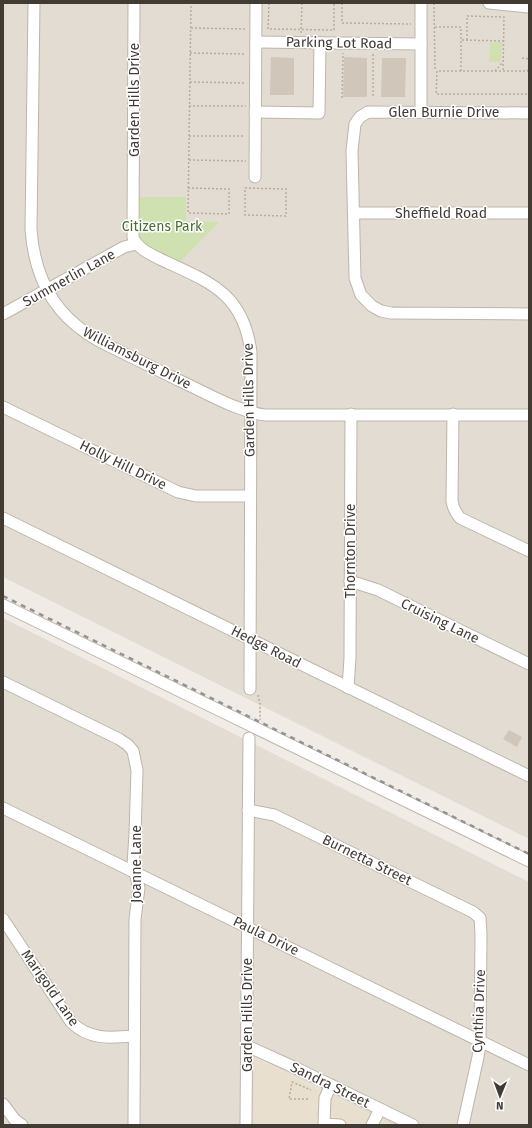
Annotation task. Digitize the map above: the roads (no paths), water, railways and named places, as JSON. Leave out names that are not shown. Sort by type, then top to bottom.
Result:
[{"type":"street","name":"Williamsburg Drive","points":[[34,3],[32,248],[46,289],[65,315],[77,326],[94,338],[219,399],[250,412],[265,415],[529,415]]},
{"type":"street","name":"Garden Hills Drive","points":[[134,3],[133,237],[136,244],[152,256],[200,278],[217,288],[226,296],[239,312],[247,331],[251,352],[250,688]]},
{"type":"street","points":[[255,177],[256,112],[252,45],[256,3]]},
{"type":"street","points":[[421,3],[421,112]]},
{"type":"street","points":[[489,3],[529,7]]},
{"type":"street","name":"Parking Lot Road","points":[[252,45],[301,43],[421,44]]},
{"type":"street","points":[[256,112],[319,113],[320,43]]},
{"type":"street","name":"Glen Burnie Drive","points":[[354,213],[352,151],[355,124],[364,113],[529,112]]},
{"type":"street","points":[[354,213],[355,278],[361,295],[372,306],[381,311],[402,314],[529,314]]},
{"type":"street","name":"Sheffield Road","points":[[354,213],[529,213]]},
{"type":"street","name":"Summerlin Lane","points":[[3,314],[124,247],[136,244]]},
{"type":"street","name":"Holly Hill Drive","points":[[3,406],[178,492],[196,496],[250,496]]},
{"type":"street","name":"Thornton Drive","points":[[348,688],[351,414]]},
{"type":"street","points":[[453,414],[452,507],[455,513],[460,518],[529,551]]},
{"type":"street","name":"Hedge Road","points":[[3,518],[529,776]]},
{"type":"street","name":"Cruising Lane","points":[[350,581],[378,590],[529,664]]},
{"type":"street","points":[[3,605],[529,861]]},
{"type":"street","name":"Joanne Lane","points":[[3,682],[119,739],[128,744],[133,751],[137,770],[136,834],[133,865],[139,888],[135,919],[134,1125]]},
{"type":"street","name":"Garden Hills Drive","points":[[246,1125],[249,738]]},
{"type":"street","name":"Paula Drive","points":[[3,808],[529,1065]]},
{"type":"street","name":"Burnetta Street","points":[[248,810],[274,815],[473,912],[481,920]]},
{"type":"street","name":"Marigold Lane","points":[[3,919],[71,1022],[78,1029],[90,1035],[103,1037],[134,1036]]},
{"type":"street","name":"Cynthia Drive","points":[[463,1125],[478,1057],[481,920]]},
{"type":"street","name":"Sandra Street","points":[[247,1046],[413,1125]]},
{"type":"street","points":[[331,1085],[325,1098],[324,1124],[340,1125]]},
{"type":"street","points":[[3,1104],[15,1120],[22,1125]]},
{"type":"street","points":[[372,1125],[380,1109]]},
{"type":"railway","points":[[3,596],[529,854]]},
{"type":"park label","name":"Citizens Park","points":[[162,226]]}]
